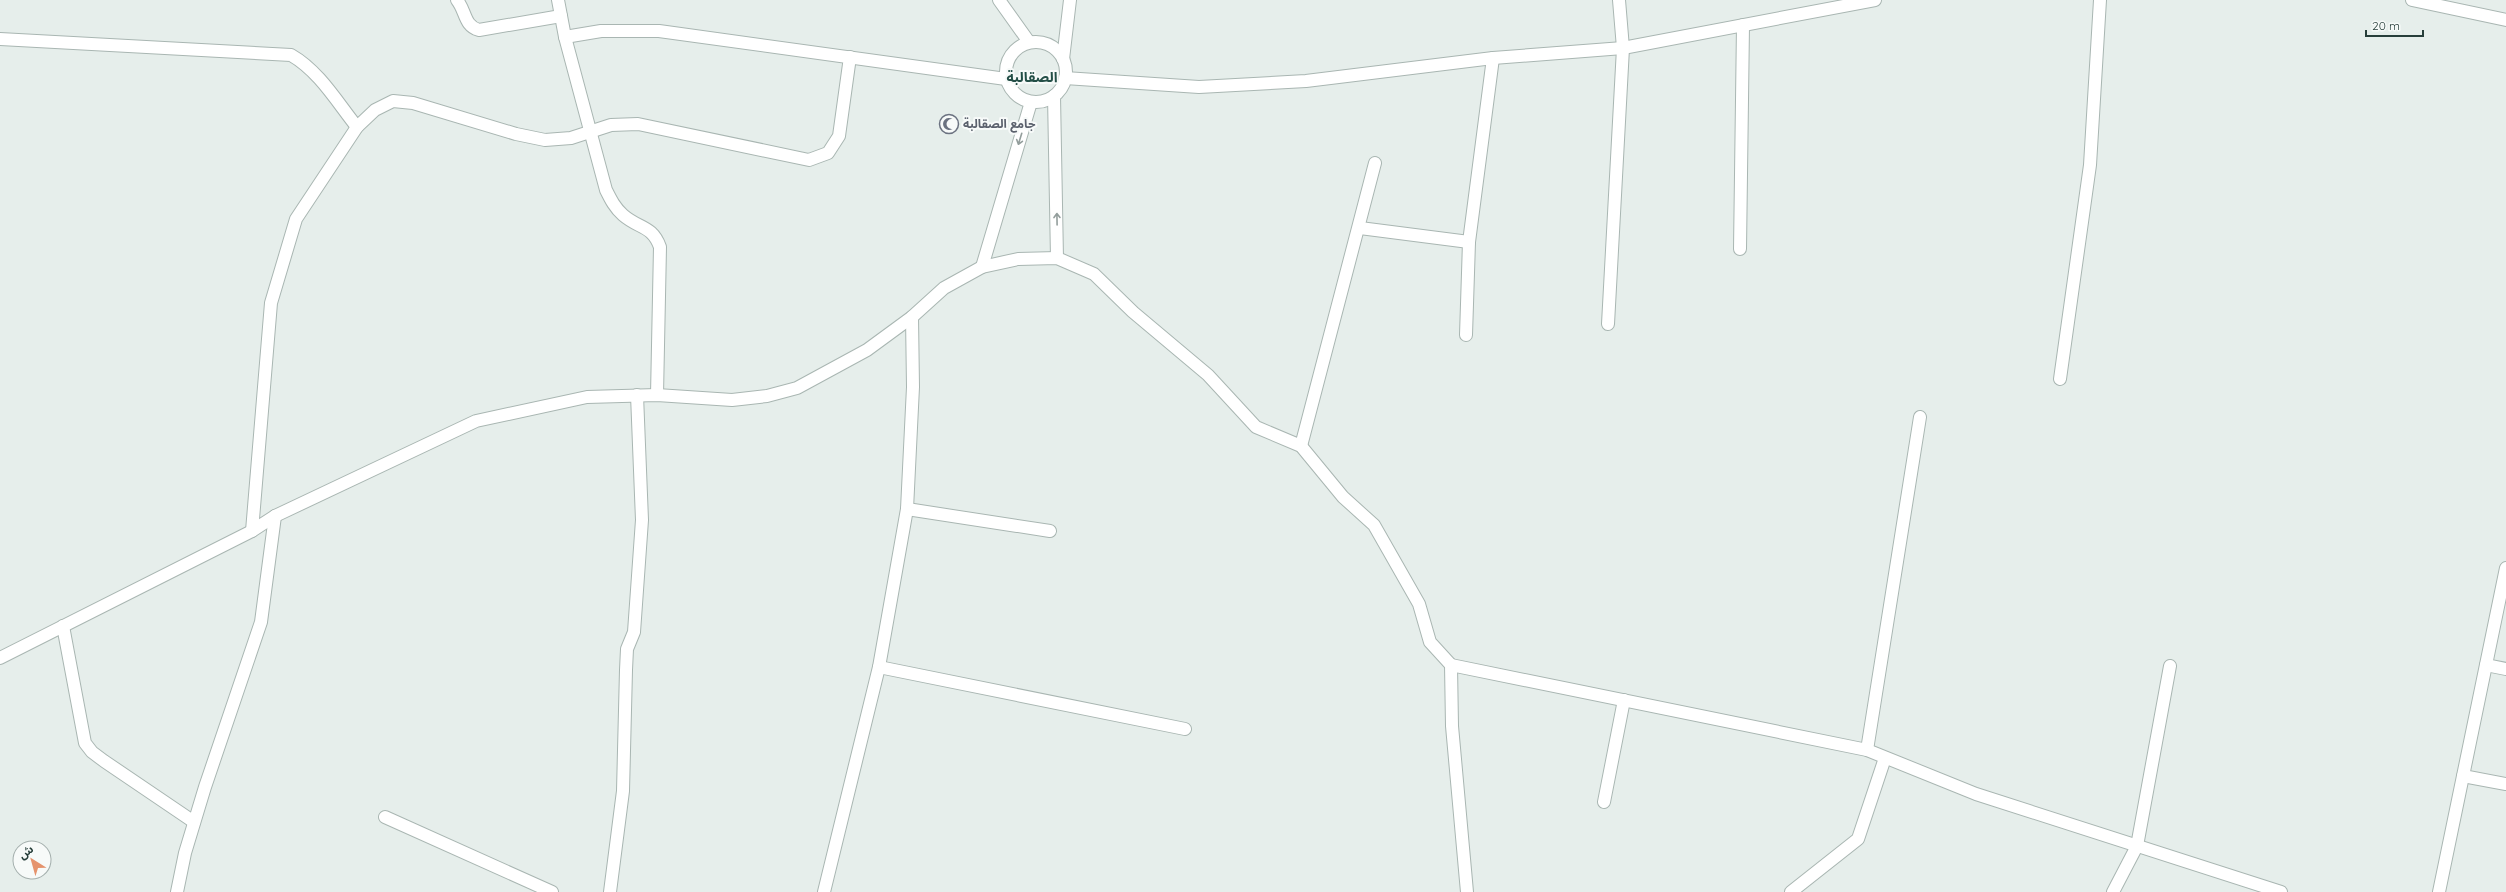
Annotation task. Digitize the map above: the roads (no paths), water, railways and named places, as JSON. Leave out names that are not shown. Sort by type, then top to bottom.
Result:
[{"type":"street","points":[[457,0],[463,8],[467,22],[471,28],[479,30],[561,16]]},
{"type":"street","points":[[558,0],[565,36],[589,131],[606,190],[613,206],[624,216],[656,235],[660,247],[657,395]]},
{"type":"street","points":[[999,0],[1029,42]]},
{"type":"street","points":[[1063,58],[1070,0]]},
{"type":"street","points":[[1608,324],[1623,48],[1619,0]]},
{"type":"street","points":[[1065,78],[1199,87],[1306,81],[1494,58],[1623,48],[1874,0]]},
{"type":"street","points":[[2060,379],[2090,165],[2100,0]]},
{"type":"street","points":[[2412,0],[2506,20]]},
{"type":"street","points":[[1740,249],[1743,25]]},
{"type":"street","points":[[565,36],[601,30],[659,30],[1006,79]]},
{"type":"street","points":[[0,39],[291,55],[304,62],[315,74],[357,127]]},
{"type":"street","points":[[1054,96],[1039,102],[1031,102],[1015,94],[1006,79],[1007,60],[1020,45],[1029,42],[1049,44],[1058,50],[1063,58],[1066,68],[1065,78],[1054,96],[1058,258]]},
{"type":"street","points":[[252,530],[271,303],[296,219],[357,127],[375,110],[393,101],[413,103],[545,140],[571,138],[611,125],[638,124],[809,160],[818,158],[828,153],[839,136],[850,57]]},
{"type":"street","points":[[1466,335],[1469,242],[1494,58]]},
{"type":"street","points":[[982,267],[1031,102]]},
{"type":"street","points":[[1301,446],[1360,228],[1375,162]]},
{"type":"street","points":[[1360,228],[1469,242]]},
{"type":"street","points":[[0,658],[252,530],[275,516],[476,421],[587,397],[657,395],[732,400],[767,396],[797,388],[867,350],[912,317],[944,288],[982,267],[1018,259],[1058,258],[1094,274],[1133,312],[1208,375],[1256,427],[1301,446],[1343,497],[1374,525],[1419,604],[1430,642],[1451,665],[1867,750],[1976,794],[2281,892]]},
{"type":"street","points":[[824,892],[879,667],[907,509],[913,387],[912,317]]},
{"type":"street","points":[[610,892],[623,791],[627,649],[634,632],[642,520],[638,395]]},
{"type":"street","points":[[1867,750],[1920,418]]},
{"type":"street","points":[[907,509],[1050,531]]},
{"type":"street","points":[[176,892],[194,822],[261,622],[275,516]]},
{"type":"street","points":[[2439,892],[2506,568]]},
{"type":"street","points":[[63,626],[85,743],[92,752],[104,761],[194,822]]},
{"type":"street","points":[[1451,665],[1452,726],[1467,892]]},
{"type":"street","points":[[2486,665],[2506,669]]},
{"type":"street","points":[[2113,892],[2137,846],[2170,666]]},
{"type":"street","points":[[879,667],[1185,729]]},
{"type":"street","points":[[1604,802],[1624,700]]},
{"type":"street","points":[[1791,892],[1858,840],[1885,758]]},
{"type":"street","points":[[2463,776],[2506,784]]},
{"type":"street","points":[[385,817],[552,892]]},
{"type":"place","name":"جامع الصقالبة","points":[[949,124]]},
{"type":"district","name":"الصقالبة","points":[[1032,77]]}]
